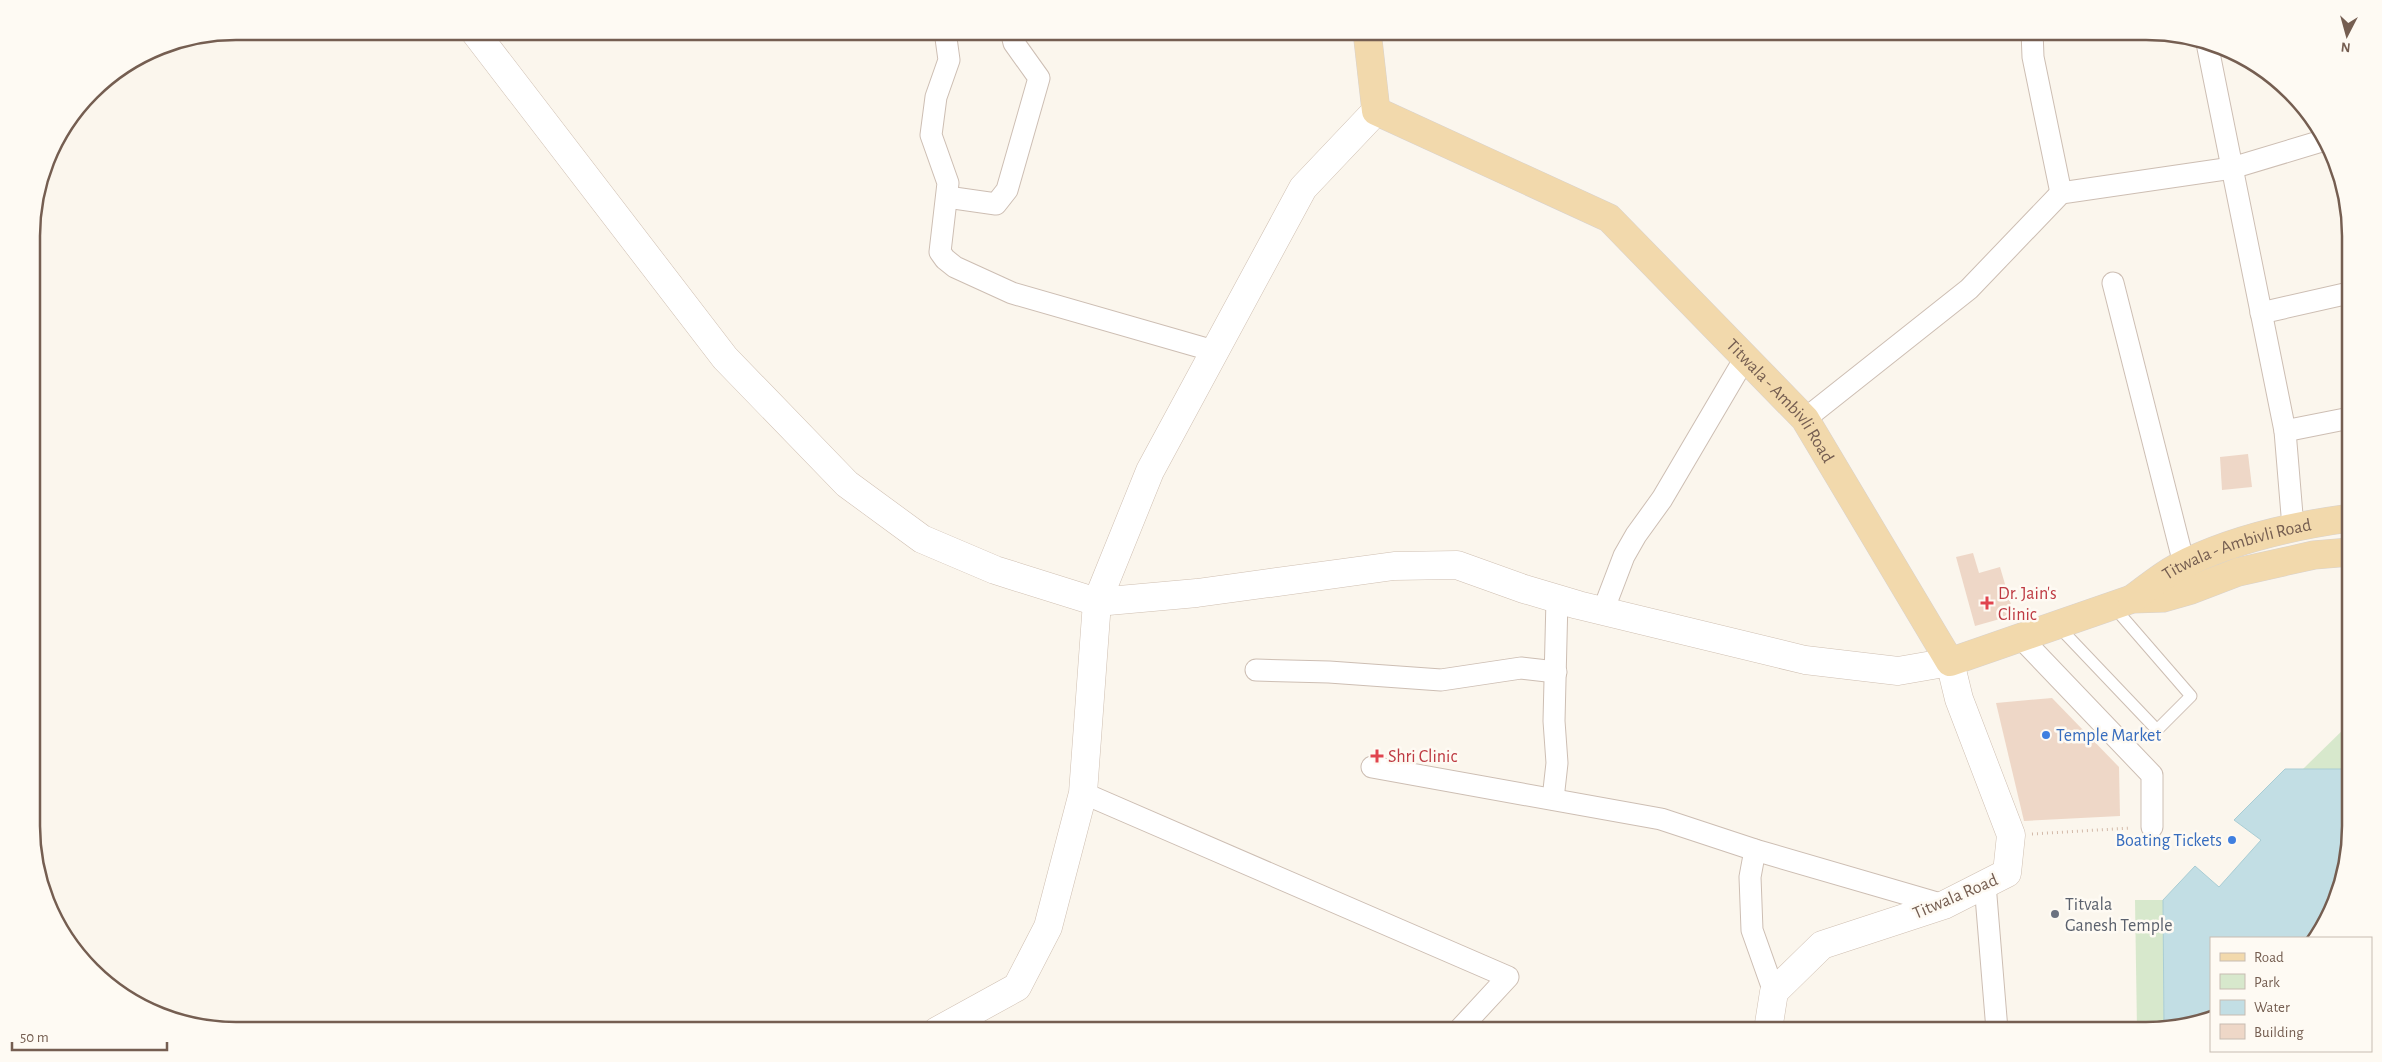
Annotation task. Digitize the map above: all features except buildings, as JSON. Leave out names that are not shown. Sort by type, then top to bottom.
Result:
[{"type":"main road","points":[[1368,40],[1376,111]]},
{"type":"main road","name":"Titwala - Ambivli Road","points":[[1376,111],[1609,218],[1805,419],[1950,662],[2122,603],[2163,598],[2191,590],[2238,572],[2314,555],[2342,553]]},
{"type":"main road","name":"Titwala - Ambivli Road","points":[[2122,603],[2175,568],[2225,547],[2293,527],[2342,519]]},
{"type":"street","points":[[481,40],[725,358],[847,484],[922,540],[995,570],[1097,602],[1197,593],[1394,566],[1457,565],[1557,599],[1805,660],[1898,671],[1950,662]]},
{"type":"street","points":[[946,40],[949,60],[936,97],[931,135],[948,183],[940,252],[944,259],[954,267],[1012,293],[1214,351]]},
{"type":"street","points":[[947,197],[996,204],[1008,190],[1039,78],[1013,40]]},
{"type":"street","points":[[2032,40],[2033,57],[2061,194]]},
{"type":"street","points":[[2208,50],[2285,431],[2293,527]]},
{"type":"street","points":[[953,1022],[1017,987],[1048,927],[1083,793],[1097,602],[1150,471],[1302,188],[1376,111]]},
{"type":"street","points":[[1805,419],[1969,289],[2061,194],[2232,168],[2318,142]]},
{"type":"street","points":[[2113,283],[2184,564]]},
{"type":"street","points":[[2261,313],[2342,295]]},
{"type":"street","points":[[1603,611],[1624,556],[1641,526],[1662,499],[1745,358]]},
{"type":"street","points":[[2285,431],[2342,420]]},
{"type":"street","points":[[1553,799],[1558,763],[1554,721],[1557,599]]},
{"type":"street","points":[[2021,638],[2152,775],[2152,827]]},
{"type":"street","name":"Titwala Road","points":[[1774,992],[1822,944],[1944,905],[2007,873],[2011,835],[1959,699],[1950,662]]},
{"type":"street","points":[[1256,670],[1329,672],[1441,680],[1521,668],[1556,672]]},
{"type":"street","points":[[1372,768],[1661,819],[1755,850],[1944,905]]},
{"type":"street","points":[[1083,793],[1508,977],[1466,1022]]},
{"type":"street","points":[[1755,850],[1750,877],[1752,930],[1774,992],[1769,1022]]},
{"type":"street","points":[[1985,884],[1996,1022]]},
{"type":"lane","points":[[2057,625],[2157,730],[2191,696],[2122,603]]},
{"type":"path","points":[[2011,835],[2152,827]]},
{"type":"green space","points":[[2342,731],[2342,769],[2303,769]]},
{"type":"green space","points":[[2135,900],[2163,900],[2164,1021],[2137,1022]]},
{"type":"water","points":[[2285,769],[2342,769],[2342,838],[2338,864],[2332,889],[2309,935],[2307,937],[2210,937],[2210,1012],[2164,1021],[2163,900],[2195,866],[2219,887],[2261,840],[2234,820]]},
{"type":"place","name":"Dr. Jain's Clinic","points":[[1987,603]]},
{"type":"place","name":"Temple Market","points":[[2046,735]]},
{"type":"place","name":"Shri Clinic","points":[[1377,756]]},
{"type":"place","name":"Boating Tickets","points":[[2232,840]]},
{"type":"place","name":"Titvala Ganesh Temple","points":[[2055,914]]}]
